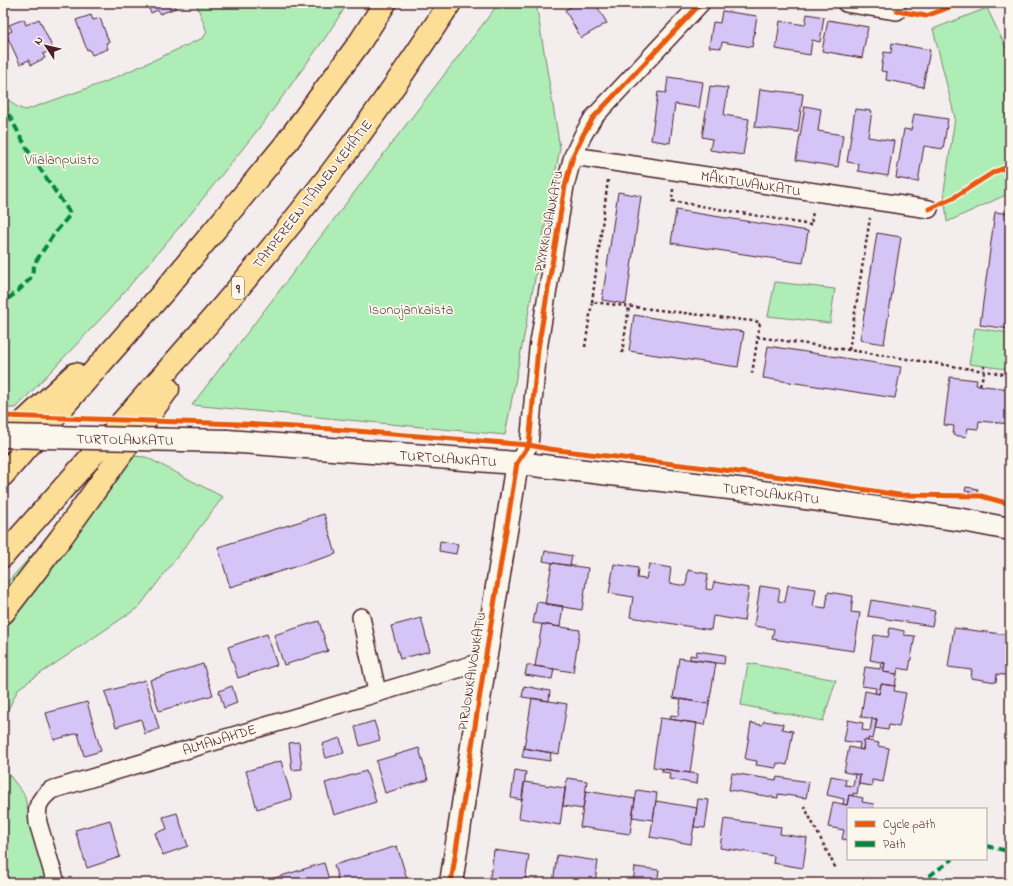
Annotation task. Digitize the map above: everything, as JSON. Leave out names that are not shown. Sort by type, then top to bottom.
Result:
[{"type":"highway","points":[[3,475],[166,289],[284,146],[360,42],[385,3]]},
{"type":"highway","name":"TAMPEREEN ITÄINEN KEHÄTIE","points":[[3,556],[127,417],[259,263],[336,166],[406,70],[450,3]]},
{"type":"highway","points":[[3,613],[60,539],[259,263]]},
{"type":"highway","points":[[3,441],[166,289]]},
{"type":"main road","name":"TURTOLANKATU","points":[[3,436],[228,441],[517,463],[763,492],[963,520],[1010,529]]},
{"type":"main road","name":"PIRJONKAIVONKATU","points":[[452,883],[485,660],[517,463]]},
{"type":"street","name":"PYYKKIOJANKATU","points":[[517,463],[529,445],[538,349],[565,186],[573,156],[593,118],[702,3]]},
{"type":"street","points":[[846,3],[897,11]]},
{"type":"street","name":"MÄKITUVANKATU","points":[[573,156],[929,209]]},
{"type":"street","points":[[361,617],[376,692]]},
{"type":"street","name":"ALMANAHDE","points":[[56,883],[38,823],[37,813],[38,804],[51,790],[485,660]]},
{"type":"path","points":[[585,347],[610,162]]},
{"type":"path","points":[[674,171],[672,201],[810,225],[816,193]]},
{"type":"path","points":[[849,350],[872,201]]},
{"type":"path","points":[[592,302],[760,322],[752,374]]},
{"type":"path","points":[[622,353],[629,307]]},
{"type":"path","points":[[757,337],[1010,375]]},
{"type":"path","points":[[980,385],[984,372],[984,366]]},
{"type":"path","points":[[804,806],[836,869]]},
{"type":"green space","name":"Viialanpuisto","points":[[196,3],[348,3],[325,38],[264,122],[188,217],[108,311],[16,408],[3,408],[3,93],[16,106],[26,110],[105,82],[203,38],[207,32]]},
{"type":"green space","name":"Isonojankaista","points":[[499,3],[536,3],[560,148],[505,435],[192,405]]},
{"type":"green space","points":[[987,8],[1010,56],[1010,193],[947,222],[944,191],[955,118],[933,29]]},
{"type":"green space","points":[[775,282],[835,289],[830,323],[768,316]]},
{"type":"green space","points":[[975,328],[1010,333],[1010,347],[1006,369],[969,364]]},
{"type":"green space","points":[[132,456],[146,457],[223,497],[139,607],[19,688],[3,719],[3,622]]},
{"type":"green space","points":[[51,534],[3,598],[3,587]]},
{"type":"green space","points":[[748,663],[836,680],[823,721],[741,705]]},
{"type":"green space","points":[[3,767],[24,794],[46,883],[3,883]]},
{"type":"building","points":[[146,3],[175,3],[176,8],[160,14],[158,10],[151,13]]},
{"type":"building","points":[[578,3],[595,3],[607,23],[581,38],[565,10]]},
{"type":"building","points":[[722,11],[757,16],[752,47],[722,42],[721,48],[709,47],[713,22],[720,23]]},
{"type":"building","points":[[807,14],[824,17],[820,42],[812,40],[810,55],[776,49],[780,21],[805,25]]},
{"type":"building","points":[[91,15],[93,20],[100,18],[109,42],[106,43],[108,49],[92,55],[89,49],[87,50],[76,20]]},
{"type":"building","points":[[24,19],[26,25],[39,19],[53,49],[43,54],[45,58],[31,65],[29,60],[20,64],[6,34],[12,31],[9,25]]},
{"type":"building","points":[[828,20],[868,27],[862,58],[822,51]]},
{"type":"building","points":[[892,43],[930,50],[923,87],[886,80],[887,72],[881,71],[884,52],[891,53]]},
{"type":"building","points":[[668,77],[703,82],[699,108],[675,104],[670,143],[651,140],[658,92],[666,93]]},
{"type":"building","points":[[710,86],[728,88],[724,115],[749,119],[743,155],[710,150],[712,139],[702,137]]},
{"type":"building","points":[[760,89],[803,94],[798,132],[755,127]]},
{"type":"building","points":[[805,106],[821,109],[818,131],[843,135],[838,167],[796,160]]},
{"type":"building","points":[[855,109],[872,111],[868,137],[894,141],[888,176],[858,171],[859,164],[847,162]]},
{"type":"building","points":[[914,114],[948,119],[943,149],[924,146],[918,182],[896,178],[904,129],[911,130]]},
{"type":"building","points":[[618,192],[641,196],[626,304],[602,300]]},
{"type":"building","points":[[676,210],[808,231],[803,263],[671,243]]},
{"type":"building","points":[[995,212],[1010,214],[1010,329],[980,325]]},
{"type":"building","points":[[877,233],[901,237],[884,344],[860,340]]},
{"type":"building","points":[[634,315],[744,332],[738,367],[629,351]]},
{"type":"building","points":[[768,346],[901,367],[895,398],[763,378]]},
{"type":"building","points":[[950,377],[977,380],[976,385],[1010,389],[1010,424],[979,421],[978,429],[968,428],[966,437],[953,435],[954,426],[944,425]]},
{"type":"building","points":[[966,487],[978,489],[977,493],[965,491]]},
{"type":"building","points":[[324,514],[336,554],[230,587],[218,547]]},
{"type":"building","points":[[440,541],[458,544],[456,554],[439,551]]},
{"type":"building","points":[[545,551],[572,556],[570,566],[543,561]]},
{"type":"building","points":[[552,563],[588,568],[582,610],[545,604]]},
{"type":"building","points":[[614,564],[638,568],[637,578],[646,579],[649,564],[671,568],[669,583],[686,586],[688,570],[708,574],[706,589],[712,590],[714,582],[749,588],[744,621],[713,616],[711,630],[630,617],[633,597],[609,593]]},
{"type":"building","points":[[788,585],[816,589],[813,606],[826,608],[828,592],[853,596],[851,612],[860,613],[854,651],[772,639],[774,629],[754,626],[760,586],[780,589],[778,601],[785,602]]},
{"type":"building","points":[[871,600],[935,611],[932,626],[868,616]]},
{"type":"building","points":[[537,602],[563,606],[560,627],[533,623]]},
{"type":"building","points":[[421,618],[430,651],[400,659],[391,626]]},
{"type":"building","points":[[319,621],[328,651],[284,665],[274,635]]},
{"type":"building","points":[[542,624],[580,630],[573,672],[535,666]]},
{"type":"building","points":[[890,628],[904,631],[904,635],[915,636],[909,670],[898,668],[897,674],[883,672],[885,663],[870,660],[874,635],[888,637]]},
{"type":"building","points":[[954,628],[1010,635],[1010,676],[997,674],[996,682],[971,678],[972,670],[948,667]]},
{"type":"building","points":[[267,634],[277,665],[238,678],[228,647]]},
{"type":"building","points":[[697,651],[725,655],[724,664],[690,659],[690,655],[696,656]]},
{"type":"building","points":[[679,658],[716,663],[709,704],[673,698]]},
{"type":"building","points":[[881,663],[885,663],[883,672],[897,674],[895,686],[881,684],[879,694],[875,693],[876,688],[862,686],[865,667],[880,669]]},
{"type":"building","points":[[203,664],[213,695],[159,711],[150,680]]},
{"type":"building","points":[[527,665],[554,669],[552,679],[525,675]]},
{"type":"building","points":[[145,680],[159,729],[145,734],[141,719],[116,727],[105,692]]},
{"type":"building","points":[[881,684],[895,686],[894,691],[906,693],[899,727],[889,725],[888,730],[875,728],[877,719],[861,717],[865,691],[879,694]]},
{"type":"building","points":[[232,686],[237,703],[224,708],[219,691]]},
{"type":"building","points":[[524,686],[550,691],[549,701],[522,697]]},
{"type":"building","points":[[532,698],[567,704],[559,754],[524,748]]},
{"type":"building","points":[[681,699],[709,704],[705,725],[670,719],[671,715],[678,716]]},
{"type":"building","points":[[87,702],[101,751],[84,756],[78,733],[54,740],[46,713]]},
{"type":"building","points":[[660,718],[697,723],[690,773],[653,767]]},
{"type":"building","points":[[872,719],[877,719],[873,739],[868,738],[868,741],[864,740],[863,750],[859,749],[860,743],[844,741],[848,720],[863,723],[862,730],[870,731]]},
{"type":"building","points":[[374,721],[380,740],[360,746],[355,727]]},
{"type":"building","points":[[764,721],[783,724],[782,729],[793,731],[787,765],[777,763],[776,768],[756,765],[757,761],[745,759],[751,723],[762,725]]},
{"type":"building","points":[[340,738],[344,753],[326,758],[322,744]]},
{"type":"building","points":[[864,740],[879,743],[878,746],[889,748],[883,782],[872,780],[872,786],[859,784],[860,775],[844,772],[849,747],[863,750]]},
{"type":"building","points":[[299,742],[302,769],[292,770],[289,743]]},
{"type":"building","points":[[419,748],[428,780],[385,793],[376,761]]},
{"type":"building","points":[[524,748],[551,753],[550,761],[522,757]]},
{"type":"building","points":[[281,761],[292,799],[257,809],[246,771]]},
{"type":"building","points":[[662,769],[698,774],[697,784],[669,779],[670,773],[662,772]]},
{"type":"building","points":[[515,770],[526,772],[522,800],[511,798]]},
{"type":"building","points":[[366,771],[376,802],[334,815],[325,783]]},
{"type":"building","points":[[732,773],[776,780],[777,777],[809,782],[806,798],[778,794],[778,798],[729,790]]},
{"type":"building","points":[[855,774],[860,775],[857,794],[853,793],[853,796],[849,795],[847,805],[843,804],[844,799],[827,795],[831,776],[846,779],[845,785],[853,786]]},
{"type":"building","points":[[567,778],[587,781],[583,809],[563,806]]},
{"type":"building","points":[[524,782],[565,788],[560,825],[519,818]]},
{"type":"building","points":[[637,790],[657,793],[653,820],[632,817]]},
{"type":"building","points":[[586,791],[635,799],[630,834],[580,827]]},
{"type":"building","points":[[849,795],[863,798],[862,802],[874,804],[873,808],[847,808],[847,840],[842,839],[844,830],[828,827],[833,802],[847,805]]},
{"type":"building","points":[[698,799],[709,800],[705,828],[694,827]]},
{"type":"building","points":[[656,801],[697,808],[691,844],[650,837]]},
{"type":"building","points":[[177,813],[188,846],[163,855],[155,833],[167,829],[163,817]]},
{"type":"building","points":[[724,819],[781,827],[780,834],[807,838],[803,868],[773,863],[774,856],[720,848]]},
{"type":"building","points":[[110,820],[120,857],[87,868],[75,830]]},
{"type":"building","points":[[397,846],[408,882],[339,883],[334,865]]},
{"type":"building","points":[[494,850],[529,855],[525,883],[489,883]]},
{"type":"building","points":[[557,855],[598,861],[595,883],[553,883]]},
{"type":"building","points":[[324,863],[330,883],[272,883],[271,879]]},
{"type":"building","points":[[635,867],[659,870],[657,883],[633,883]]},
{"type":"marked path","points":[[3,104],[30,154],[70,213],[36,261],[30,279],[16,293],[3,302]]},
{"type":"marked path","points":[[987,846],[1008,851],[1010,854]]},
{"type":"marked path","points":[[919,883],[952,860]]},
{"type":"cycle path","points":[[451,883],[517,463],[529,445],[538,349],[565,186],[573,156],[593,118],[701,3]]},
{"type":"cycle path","points":[[897,11],[926,16],[961,3]]},
{"type":"cycle path","points":[[929,209],[953,198],[994,172],[1010,166]]},
{"type":"cycle path","points":[[3,416],[241,424],[331,429],[529,445],[549,449],[790,478],[899,495],[981,496],[1010,504]]}]
